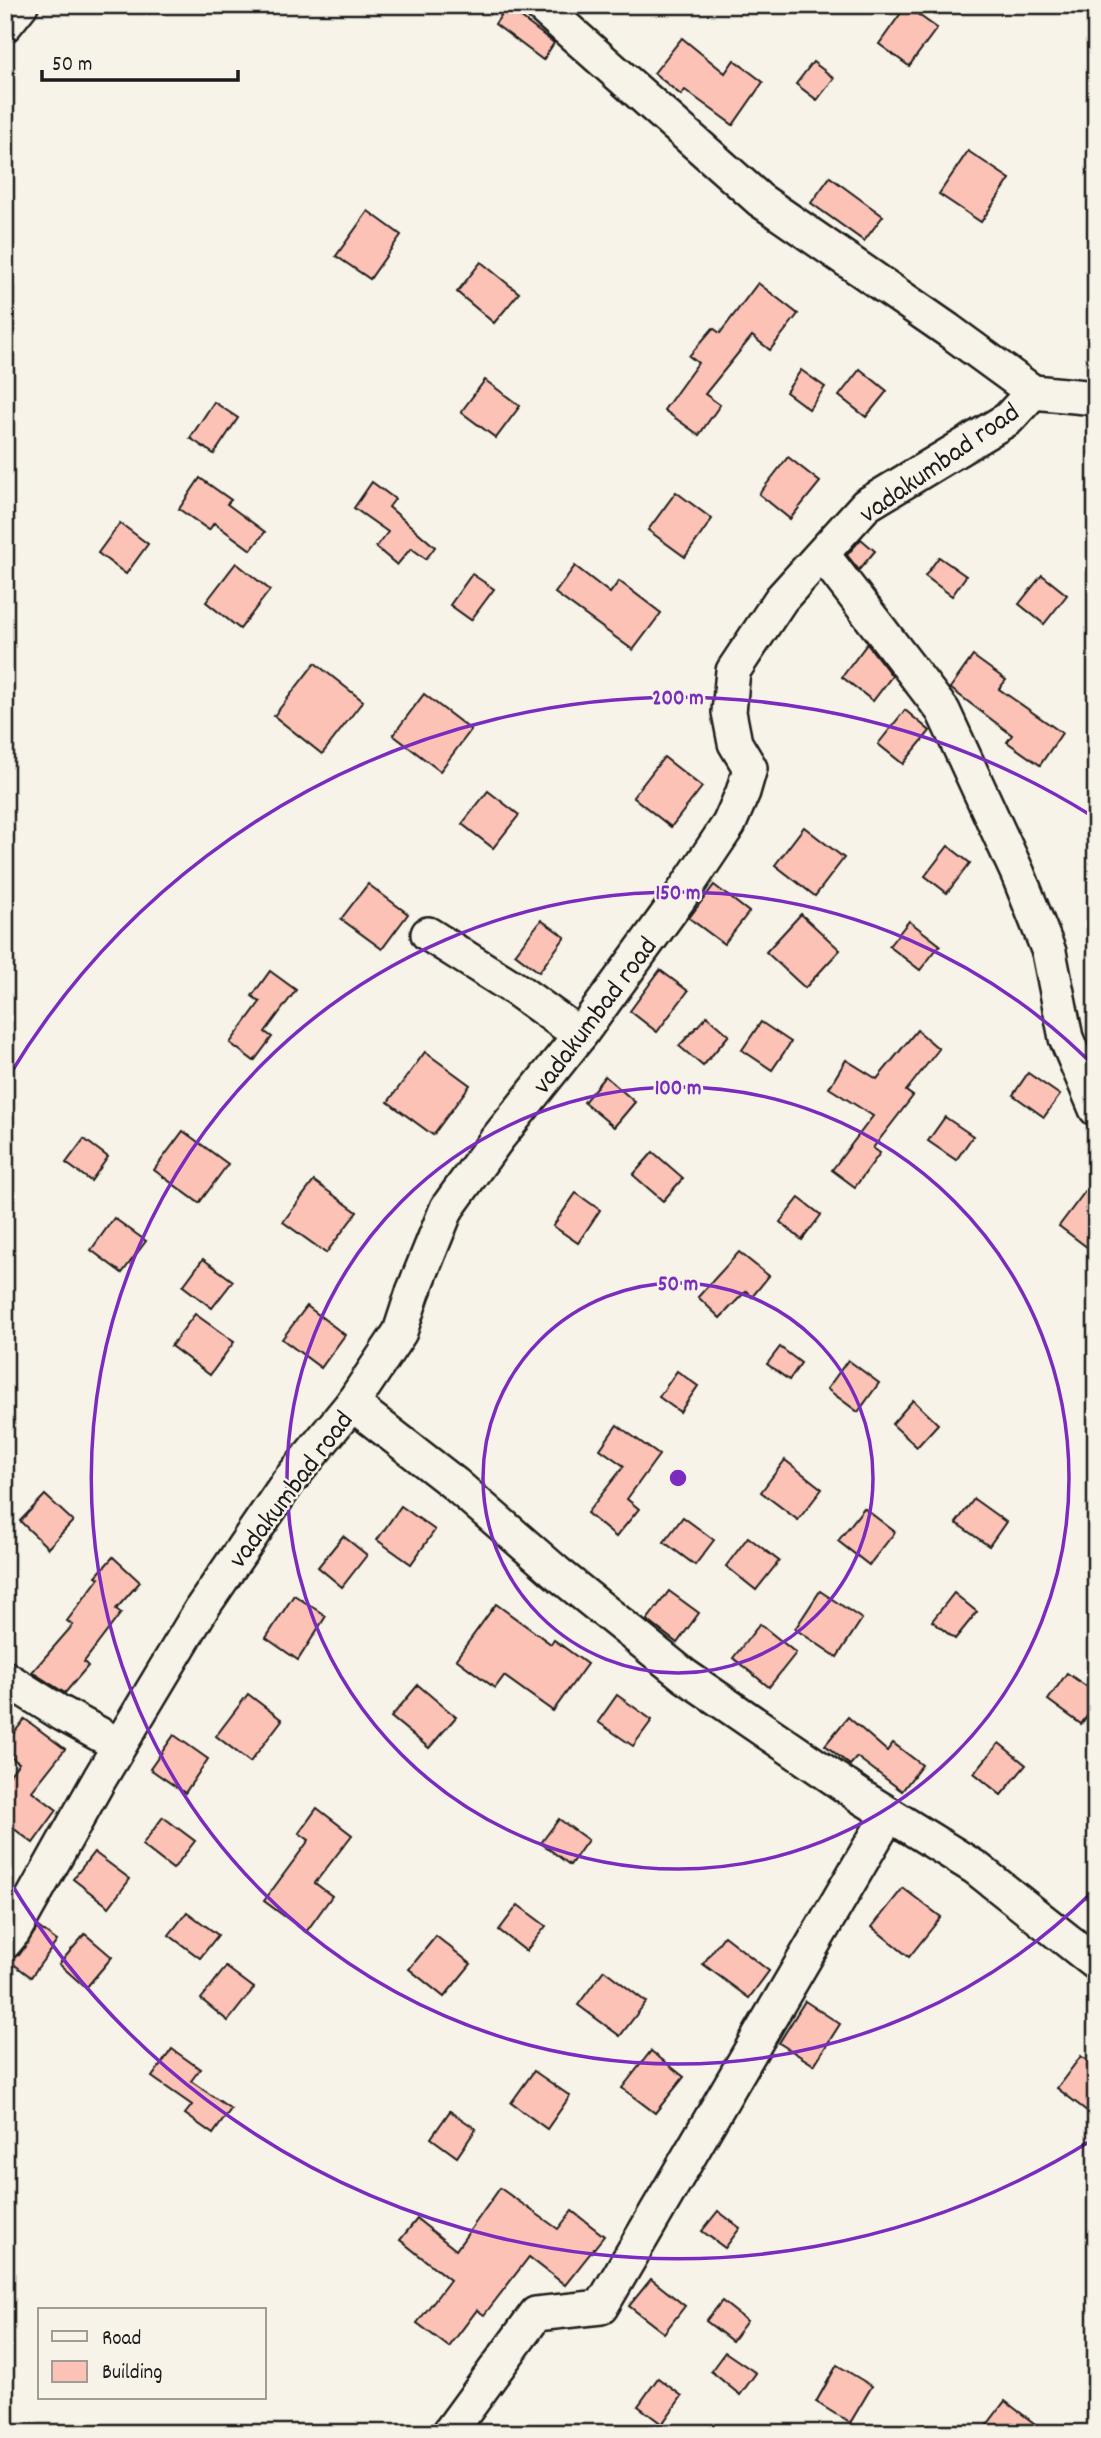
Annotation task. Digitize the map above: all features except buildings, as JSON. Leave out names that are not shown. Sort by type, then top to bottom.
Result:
[{"type":"street","points":[[5,25],[21,5]]},
{"type":"street","name":"vadakumbad road","points":[[5,1942],[202,1608],[288,1482],[352,1404],[400,1332],[447,1208],[497,1139],[580,1035],[678,900],[729,824],[750,768],[735,743],[729,712],[733,671],[781,599],[866,505],[1007,419],[1033,392],[760,200],[540,5]]},
{"type":"street","points":[[1033,392],[1096,398]]},
{"type":"street","points":[[823,555],[943,711],[1018,874],[1049,952],[1066,1038],[1096,1109]]},
{"type":"street","points":[[428,934],[517,990],[580,1035]]},
{"type":"street","points":[[352,1404],[455,1484],[556,1572],[685,1675],[889,1814],[976,1868],[1096,1963]]},
{"type":"street","points":[[5,1678],[119,1745]]},
{"type":"street","points":[[449,2433],[536,2314],[601,2307],[889,1814]]}]
